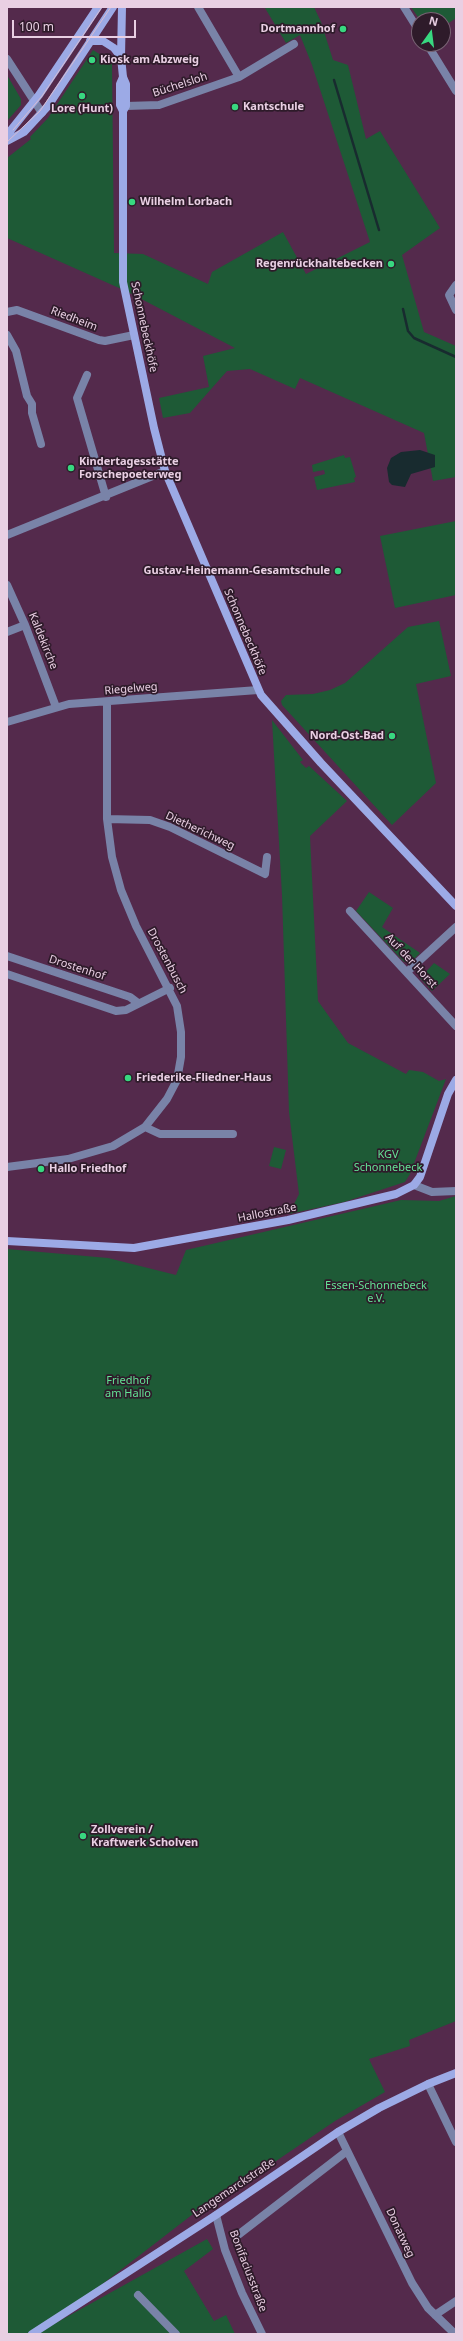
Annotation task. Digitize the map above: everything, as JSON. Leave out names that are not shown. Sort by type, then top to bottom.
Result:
[{"type":"street","points":[[7,135],[34,102],[98,7]]},
{"type":"street","points":[[7,141],[24,132],[42,113],[113,7]]},
{"type":"street","name":"Schonnebeckhöfe","points":[[122,7],[121,57],[123,77],[120,84],[120,105],[125,108],[122,270],[124,292],[165,471],[258,690],[273,710],[456,906]]},
{"type":"street","points":[[198,7],[239,77]]},
{"type":"street","points":[[404,7],[411,18]]},
{"type":"street","points":[[90,41],[103,41],[114,48],[121,57]]},
{"type":"street","name":"Büchelsloh","points":[[125,108],[159,105],[239,77],[294,44]]},
{"type":"street","points":[[432,52],[456,91]]},
{"type":"street","points":[[7,59],[42,113]]},
{"type":"street","points":[[456,285],[449,295],[456,310]]},
{"type":"street","name":"Riedheim","points":[[7,312],[17,310],[99,340],[105,341],[134,335]]},
{"type":"street","points":[[7,335],[16,351],[27,396],[32,404],[32,413],[41,444]]},
{"type":"street","points":[[87,375],[77,398],[106,496]]},
{"type":"street","points":[[7,534],[106,496],[165,471]]},
{"type":"street","name":"Kaldekirche","points":[[7,585],[25,625],[56,707]]},
{"type":"street","points":[[7,632],[25,625]]},
{"type":"street","name":"Riegelweg","points":[[7,722],[56,707],[258,690]]},
{"type":"street","name":"Drostenbusch","points":[[7,1167],[61,1160],[90,1154],[113,1146],[145,1127],[167,1098],[177,1080],[180,1061],[181,1032],[179,1013],[170,988],[136,926],[121,890],[112,857],[107,819],[107,703]]},
{"type":"street","name":"Dietherichweg","points":[[107,819],[150,820],[170,827],[264,874],[267,857]]},
{"type":"street","name":"Auf der Horst","points":[[350,911],[456,1026]]},
{"type":"street","points":[[407,972],[456,927]]},
{"type":"street","name":"Drostenhof","points":[[7,956],[130,997],[138,1003]]},
{"type":"street","points":[[7,974],[116,1011],[126,1010],[170,988]]},
{"type":"street","points":[[456,1080],[448,1094],[420,1177],[414,1185],[432,1192],[456,1190]]},
{"type":"street","points":[[145,1127],[160,1134],[233,1134]]},
{"type":"street","name":"Hallostraße","points":[[7,1241],[113,1249],[146,1247],[331,1211],[396,1194],[414,1185]]},
{"type":"street","name":"Langemarckstraße","points":[[32,2334],[216,2215],[338,2132],[379,2108],[428,2084],[456,2074]]},
{"type":"street","points":[[428,2084],[456,2142]]},
{"type":"street","name":"Donatweg","points":[[338,2132],[412,2283],[435,2315],[455,2334]]},
{"type":"street","points":[[238,2235],[347,2151]]},
{"type":"street","name":"Bonifaciusstraße","points":[[216,2215],[228,2257],[242,2293],[262,2334]]},
{"type":"street","points":[[138,2295],[176,2334]]},
{"type":"street","points":[[435,2315],[456,2301]]},
{"type":"green space","points":[[314,7],[321,22],[333,60],[348,65],[366,139],[380,131],[440,228],[402,255],[424,332],[456,346],[456,477],[433,481],[424,433],[300,378],[295,389],[250,369],[227,371],[190,413],[163,418],[159,398],[209,387],[203,356],[235,348],[128,292],[7,238],[7,158],[31,139],[30,137],[48,118],[93,50],[112,62],[114,253],[143,254],[208,284],[212,272],[283,232],[306,274],[370,242],[312,65],[300,35],[286,43],[265,8]]},
{"type":"green space","points":[[411,7],[456,7],[456,18],[451,21],[451,12],[414,12]]},
{"type":"green space","points":[[7,75],[21,99],[21,105],[7,121]]},
{"type":"green space","points":[[344,455],[345,458],[350,457],[356,477],[354,478],[355,482],[317,490],[314,477],[325,474],[324,470],[313,472],[312,465]]},
{"type":"green space","points":[[456,521],[456,595],[395,608],[380,536]]},
{"type":"green space","points":[[439,621],[451,676],[416,684],[436,783],[392,825],[282,705],[281,701],[286,695],[313,694],[330,690],[345,683],[408,627]]},
{"type":"green space","name":"KGV Schonnebeck","points":[[272,720],[303,760],[300,762],[306,768],[309,766],[347,801],[310,836],[318,1001],[348,1043],[406,1074],[409,1070],[423,1072],[439,1081],[446,1079],[410,1174],[405,1182],[344,1202],[289,1214],[299,1194],[289,1112],[282,895]]},
{"type":"green space","points":[[369,892],[393,908],[382,927],[420,953],[411,962],[404,962],[356,911]]},
{"type":"green space","points":[[434,963],[450,974],[432,991],[420,978]]},
{"type":"green space","points":[[274,1147],[286,1150],[281,1169],[269,1166]]},
{"type":"green space","points":[[456,1196],[456,2021],[409,2040],[410,2046],[369,2059],[385,2092],[335,2121],[223,2197],[218,2197],[206,2204],[87,2296],[30,2334],[7,2334],[7,1249],[108,1258],[176,1275],[186,1250],[401,1200],[439,1201]]},
{"type":"green space","points":[[207,2239],[213,2249],[184,2271],[214,2321],[226,2315],[235,2334],[36,2334]]},
{"type":"shaded area","points":[[420,450],[435,455],[435,467],[411,474],[405,487],[392,485],[389,482],[387,468],[391,458],[401,452]]},
{"type":"waterway","points":[[334,80],[379,230]]},
{"type":"waterway","points":[[403,309],[408,331],[414,338],[456,357]]},
{"type":"tram line","points":[[13,130],[42,96],[102,7]]},
{"type":"tram line","points":[[7,142],[40,111],[111,7]]},
{"type":"place","name":"Dortmannhof","points":[[343,29]]},
{"type":"place","name":"Kiosk am Abzweig","points":[[92,60]]},
{"type":"place","name":"Lore (Hunt)","points":[[82,96]]},
{"type":"place","name":"Kantschule","points":[[235,107]]},
{"type":"place","name":"Wilhelm Lorbach","points":[[132,202]]},
{"type":"place","name":"Regenrückhaltebecken","points":[[391,264]]},
{"type":"place","name":"Kindertagesstätte Forschepoeterweg","points":[[71,468]]},
{"type":"place","name":"Gustav-Heinemann-Gesamtschule","points":[[338,571]]},
{"type":"place","name":"Nord-Ost-Bad","points":[[392,736]]},
{"type":"place","name":"Friederike-Fliedner-Haus","points":[[128,1078]]},
{"type":"place","name":"Hallo Friedhof","points":[[41,1169]]},
{"type":"place","name":"Zollverein / Kraftwerk Scholven","points":[[83,1836]]},
{"type":"park label","name":"Essen-Schonnebeck e.V.","points":[[376,1292]]},
{"type":"park label","name":"Friedhof am Hallo","points":[[128,1387]]}]
